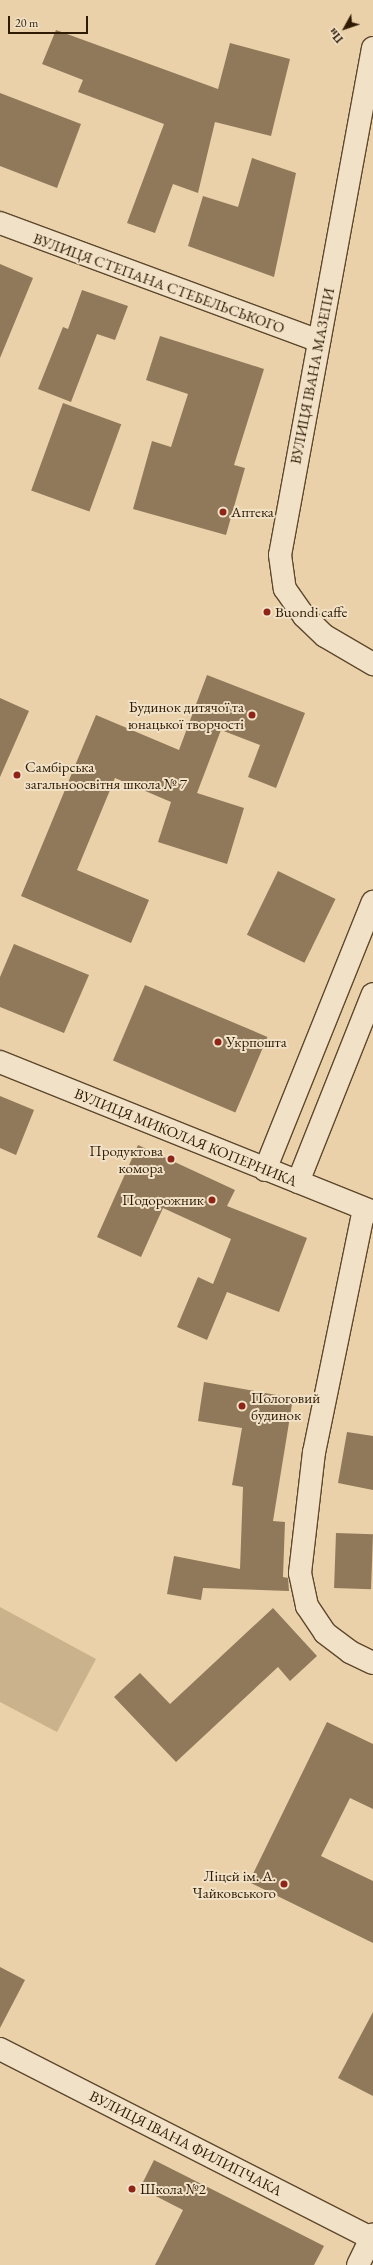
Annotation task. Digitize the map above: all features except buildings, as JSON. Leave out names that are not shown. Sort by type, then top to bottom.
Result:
[{"type":"street","name":"ВУЛИЦЯ ІВАНА МАЗЕПИ","points":[[373,48],[319,342],[284,521],[280,555],[285,589],[325,636],[373,664]]},
{"type":"street","name":"ВУЛИЦЯ СТЕПАНА СТЕБЕЛЬСЬКОГО","points":[[0,223],[319,342]]},
{"type":"street","points":[[265,1170],[373,902]]},
{"type":"street","points":[[298,1182],[373,994]]},
{"type":"street","name":"ВУЛИЦЯ МИКОЛАЯ КОПЕРНИКА","points":[[0,1062],[265,1170],[368,1210]]},
{"type":"street","points":[[368,1210],[314,1452],[300,1573],[307,1606],[325,1632],[350,1652],[373,1663]]},
{"type":"street","name":"ВУЛИЦЯ ІВАНА ФИЛИПЧАКА","points":[[0,2049],[372,2236]]},
{"type":"street","points":[[358,2265],[372,2236]]},
{"type":"shaded area","points":[[0,1607],[96,1659],[57,1732],[0,1702]]},
{"type":"place","name":"Аптека","points":[[223,512]]},
{"type":"place","name":"Buondi caffe","points":[[267,612]]},
{"type":"place","name":"Будинок дитячої та юнацької творчості","points":[[252,715]]},
{"type":"place","name":"Самбірська загальноосвітня школа № 7","points":[[17,775]]},
{"type":"place","name":"Укрпошта","points":[[218,1042]]},
{"type":"place","name":"Продуктова комора","points":[[171,1159]]},
{"type":"place","name":"Подорожник","points":[[212,1200]]},
{"type":"place","name":"Пологовий будинок","points":[[242,1406]]},
{"type":"place","name":"Ліцей ім. А. Чайковського","points":[[284,1884]]},
{"type":"place","name":"Школа №2","points":[[132,2189]]}]
